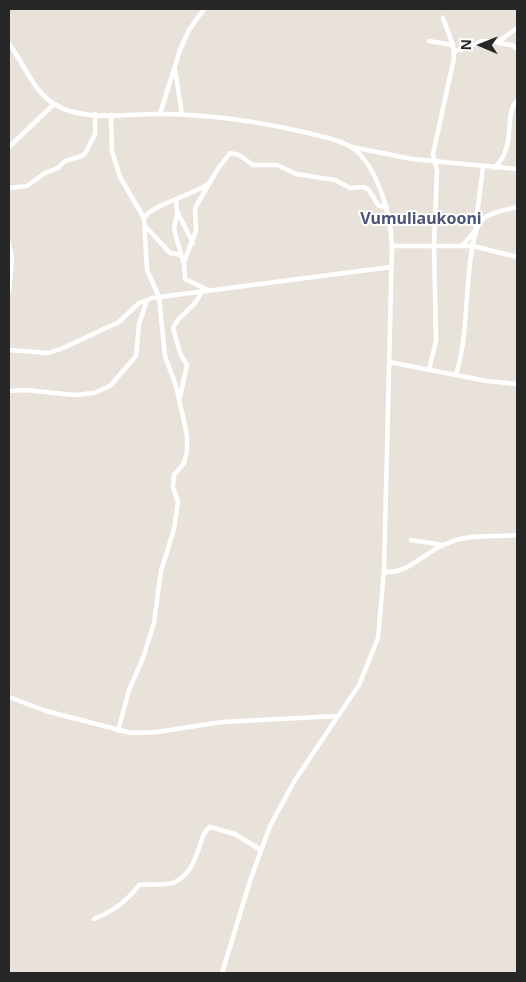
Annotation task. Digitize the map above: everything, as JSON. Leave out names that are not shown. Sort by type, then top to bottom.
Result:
[{"type":"street","points":[[160,114],[188,30],[204,9]]},
{"type":"street","points":[[429,370],[436,341],[434,245],[437,175],[434,161],[435,142],[454,51],[443,18]]},
{"type":"street","points":[[494,43],[517,28]]},
{"type":"street","points":[[429,41],[453,45]]},
{"type":"street","points":[[454,51],[482,41],[512,45],[517,49]]},
{"type":"street","points":[[9,44],[37,88],[54,104],[72,111],[111,115],[182,114],[230,117],[320,136],[352,147],[434,161],[517,169]]},
{"type":"street","points":[[175,68],[182,114]]},
{"type":"street","points":[[494,168],[508,149],[512,110],[517,102]]},
{"type":"street","points":[[9,148],[54,104]]},
{"type":"street","points":[[9,188],[27,186],[45,173],[58,168],[68,159],[77,158],[86,152],[95,134],[95,114]]},
{"type":"street","points":[[111,115],[111,145],[120,177],[144,218],[147,270],[159,297],[165,356],[176,386],[187,435],[188,451],[184,462],[174,475],[173,487],[178,502],[174,529],[164,556],[159,598],[150,638],[129,690],[118,731]]},
{"type":"street","points":[[222,973],[261,850],[281,803],[362,681],[375,649],[381,621],[384,571],[392,246],[387,208],[370,170],[352,147]]},
{"type":"street","points":[[184,262],[193,243],[196,224],[195,208],[225,158],[232,153],[253,165],[277,164],[296,174],[335,180],[350,188],[364,187],[370,190],[378,205],[387,208]]},
{"type":"street","points":[[463,245],[475,230],[484,167]]},
{"type":"street","points":[[144,218],[151,209],[196,193],[210,183]]},
{"type":"street","points":[[176,200],[178,214],[193,243]]},
{"type":"street","points":[[456,375],[464,336],[473,246],[478,227],[484,219],[517,207]]},
{"type":"street","points":[[178,214],[174,229],[184,262],[186,279],[208,290]]},
{"type":"street","points":[[146,227],[170,253],[182,255]]},
{"type":"street","points":[[9,243],[12,258],[9,292]]},
{"type":"street","points":[[392,246],[463,245],[517,257]]},
{"type":"street","points":[[9,350],[49,352],[63,348],[119,322],[139,303],[159,297],[202,290],[391,268]]},
{"type":"street","points":[[179,406],[187,365],[180,353],[173,328],[177,321],[196,303],[202,290]]},
{"type":"street","points":[[9,391],[25,390],[76,395],[94,393],[110,386],[136,356],[139,324],[147,300]]},
{"type":"street","points":[[389,362],[517,384]]},
{"type":"street","points":[[384,571],[391,573],[401,571],[416,560],[444,545],[476,536],[517,535]]},
{"type":"street","points":[[411,540],[444,545]]},
{"type":"street","points":[[9,697],[46,711],[118,731],[140,733],[222,722],[338,716]]},
{"type":"street","points":[[94,920],[116,908],[134,893],[139,885],[170,884],[180,879],[197,857],[207,828],[216,828],[235,834],[261,850]]},
{"type":"district","name":"Vumuliaukooni","points":[[421,219]]}]
